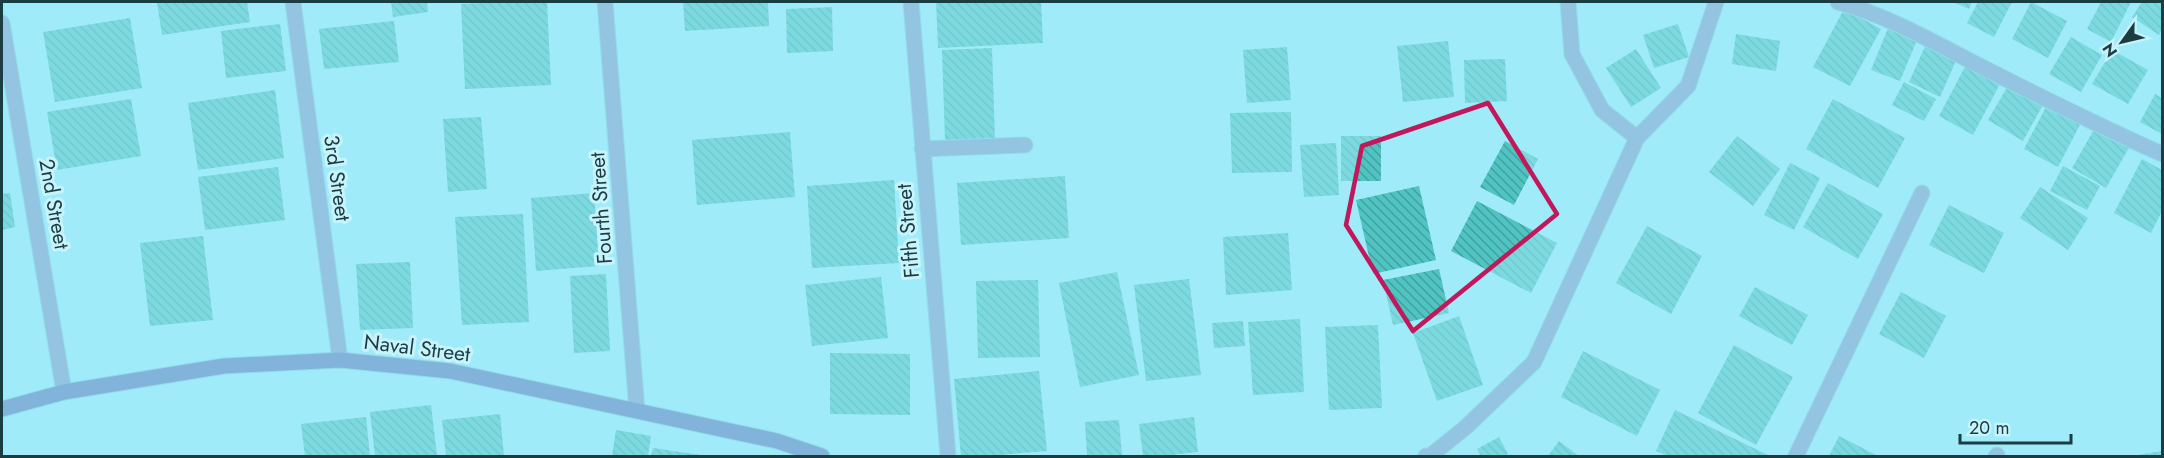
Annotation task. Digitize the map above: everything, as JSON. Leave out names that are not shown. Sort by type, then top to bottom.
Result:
[{"type":"street","name":"3rd Street","points":[[293,2],[340,360]]},
{"type":"street","name":"Fourth Street","points":[[605,2],[637,411]]},
{"type":"street","name":"Fifth Street","points":[[911,2],[948,456]]},
{"type":"street","points":[[1568,2],[1572,54],[1602,110],[1637,138]]},
{"type":"street","points":[[1429,456],[1466,427],[1534,362],[1637,138],[1688,86],[1716,2]]},
{"type":"street","points":[[1838,2],[1859,7],[1900,25],[2085,119],[2163,154]]},
{"type":"street","name":"2nd Street","points":[[2,23],[64,392]]},
{"type":"street","points":[[922,149],[1025,145]]},
{"type":"street","points":[[1796,456],[1922,193]]},
{"type":"street","name":"Naval Street","points":[[2,409],[64,392],[224,366],[340,360],[450,371],[777,441],[822,456]]},
{"type":"highlighted area","points":[[1488,103],[1557,214],[1413,331],[1346,225],[1362,146]]},
{"type":"building","points":[[157,2],[247,2],[250,22],[162,35]]},
{"type":"building","points":[[391,2],[427,2],[428,12],[393,17]]},
{"type":"building","points":[[547,2],[551,85],[465,89],[461,4]]},
{"type":"building","points":[[683,2],[768,2],[769,26],[685,31]]},
{"type":"building","points":[[936,2],[1041,2],[1043,43],[938,48]]},
{"type":"building","points":[[1953,2],[1972,2],[1969,9]]},
{"type":"building","points":[[1978,2],[2012,2],[1994,37],[1967,23]]},
{"type":"building","points":[[2031,2],[2067,21],[2048,58],[2012,39]]},
{"type":"building","points":[[2101,2],[2131,2],[2111,42],[2087,29]]},
{"type":"building","points":[[2142,2],[2162,2],[2162,29],[2159,35],[2132,17]]},
{"type":"building","points":[[832,7],[833,51],[787,53],[786,9]]},
{"type":"building","points":[[1844,9],[1881,29],[1850,86],[1813,67]]},
{"type":"building","points":[[130,18],[142,88],[55,102],[43,32]]},
{"type":"building","points":[[394,21],[399,62],[324,69],[319,29]]},
{"type":"building","points":[[280,24],[286,71],[226,78],[221,31]]},
{"type":"building","points":[[1678,24],[1689,57],[1654,68],[1643,35]]},
{"type":"building","points":[[1888,28],[1917,40],[1900,81],[1871,70]]},
{"type":"building","points":[[1736,34],[1780,41],[1776,71],[1732,64]]},
{"type":"building","points":[[2071,37],[2102,55],[2081,92],[2049,74]]},
{"type":"building","points":[[1448,41],[1454,97],[1403,102],[1397,46]]},
{"type":"building","points":[[1927,42],[1958,56],[1940,97],[1909,82]]},
{"type":"building","points":[[1287,47],[1291,100],[1247,103],[1243,50]]},
{"type":"building","points":[[992,48],[995,139],[945,141],[942,50]]},
{"type":"building","points":[[1636,49],[1661,88],[1631,107],[1606,68]]},
{"type":"building","points":[[2112,50],[2148,70],[2128,104],[2092,84]]},
{"type":"building","points":[[1505,59],[1507,101],[1465,103],[1464,60]]},
{"type":"building","points":[[1967,63],[2001,82],[1973,135],[1939,116]]},
{"type":"building","points":[[1904,82],[1936,99],[1924,121],[1892,105]]},
{"type":"building","points":[[2009,84],[2044,103],[2023,141],[1988,120]]},
{"type":"building","points":[[275,90],[284,158],[198,170],[188,103]]},
{"type":"building","points":[[2155,94],[2162,98],[2162,134],[2140,122]]},
{"type":"building","points":[[131,99],[141,156],[57,170],[47,112]]},
{"type":"building","points":[[1833,99],[1905,138],[1878,188],[1806,149]]},
{"type":"building","points":[[2048,103],[2082,121],[2058,167],[2024,149]]},
{"type":"building","points":[[1291,112],[1292,172],[1232,173],[1230,113]]},
{"type":"building","points":[[481,117],[487,189],[448,192],[443,119]]},
{"type":"building","points":[[2096,126],[2130,146],[2106,188],[2072,168]]},
{"type":"building","points":[[790,132],[795,197],[697,205],[692,140]]},
{"type":"building","points":[[1341,136],[1381,136],[1381,181],[1341,181]]},
{"type":"building","points":[[1737,136],[1780,169],[1753,206],[1709,172]]},
{"type":"building","points":[[1505,141],[1538,159],[1514,205],[1480,187]]},
{"type":"building","points":[[1336,143],[1339,195],[1304,197],[1300,145]]},
{"type":"building","points":[[2142,159],[2162,170],[2162,211],[2151,233],[2114,213]]},
{"type":"building","points":[[1790,163],[1820,178],[1794,230],[1764,215]]},
{"type":"building","points":[[2063,166],[2100,186],[2087,210],[2050,191]]},
{"type":"building","points":[[278,167],[285,220],[205,230],[198,177]]},
{"type":"building","points":[[1065,176],[1069,238],[961,245],[957,183]]},
{"type":"building","points":[[894,180],[899,263],[812,268],[807,186]]},
{"type":"building","points":[[1828,183],[1883,214],[1858,259],[1803,227]]},
{"type":"building","points":[[1419,186],[1436,260],[1373,274],[1356,200]]},
{"type":"building","points":[[2040,187],[2088,218],[2068,250],[2020,218]]},
{"type":"building","points":[[10,193],[15,227],[2,230],[2,194]]},
{"type":"building","points":[[594,193],[599,266],[536,271],[531,198]]},
{"type":"building","points":[[1477,201],[1557,243],[1531,293],[1451,251]]},
{"type":"building","points":[[1949,205],[2004,233],[1984,273],[1929,245]]},
{"type":"building","points":[[523,214],[529,322],[462,325],[455,217]]},
{"type":"building","points":[[1647,226],[1702,256],[1671,314],[1616,283]]},
{"type":"building","points":[[1288,233],[1292,290],[1226,295],[1223,237]]},
{"type":"building","points":[[203,236],[213,320],[150,326],[140,243]]},
{"type":"building","points":[[410,262],[413,328],[360,330],[356,264]]},
{"type":"building","points":[[1439,269],[1449,313],[1393,325],[1383,280]]},
{"type":"building","points":[[1117,272],[1139,375],[1080,387],[1059,283]]},
{"type":"building","points":[[606,274],[610,351],[574,353],[570,276]]},
{"type":"building","points":[[881,277],[888,338],[812,346],[805,285]]},
{"type":"building","points":[[1189,279],[1201,375],[1146,381],[1134,285]]},
{"type":"building","points":[[1038,280],[1040,357],[978,358],[976,281]]},
{"type":"building","points":[[1755,287],[1808,315],[1792,345],[1739,316]]},
{"type":"building","points":[[1901,292],[1946,316],[1924,358],[1879,334]]},
{"type":"building","points":[[1459,316],[1483,385],[1437,401],[1413,333]]},
{"type":"building","points":[[1300,319],[1304,392],[1253,395],[1248,322]]},
{"type":"building","points":[[1243,321],[1245,346],[1214,348],[1212,323]]},
{"type":"building","points":[[1378,325],[1382,408],[1329,410],[1325,327]]},
{"type":"building","points":[[1734,345],[1793,377],[1756,445],[1698,413]]},
{"type":"building","points":[[1583,351],[1660,390],[1637,436],[1561,397]]},
{"type":"building","points":[[830,353],[910,354],[910,415],[830,414]]},
{"type":"building","points":[[1039,371],[1047,451],[961,456],[954,379]]},
{"type":"building","points":[[431,405],[437,456],[375,456],[370,412]]},
{"type":"building","points":[[1675,410],[1768,455],[1668,456],[1656,451]]},
{"type":"building","points":[[500,414],[504,456],[446,456],[442,420]]},
{"type":"building","points":[[366,417],[370,456],[305,456],[301,424]]},
{"type":"building","points":[[1194,417],[1198,452],[1143,456],[1139,424]]},
{"type":"building","points":[[1119,420],[1122,456],[1087,456],[1085,422]]},
{"type":"building","points":[[616,430],[651,436],[648,456],[612,456]]},
{"type":"building","points":[[1839,436],[1878,456],[1829,456]]},
{"type":"building","points":[[1499,437],[1508,454],[1481,456],[1477,449]]},
{"type":"building","points":[[1559,441],[1579,456],[1548,456]]},
{"type":"building","points":[[653,448],[701,455],[701,456],[651,456]]},
{"type":"building","points":[[2162,451],[2162,456],[2138,456],[2138,455]]}]
